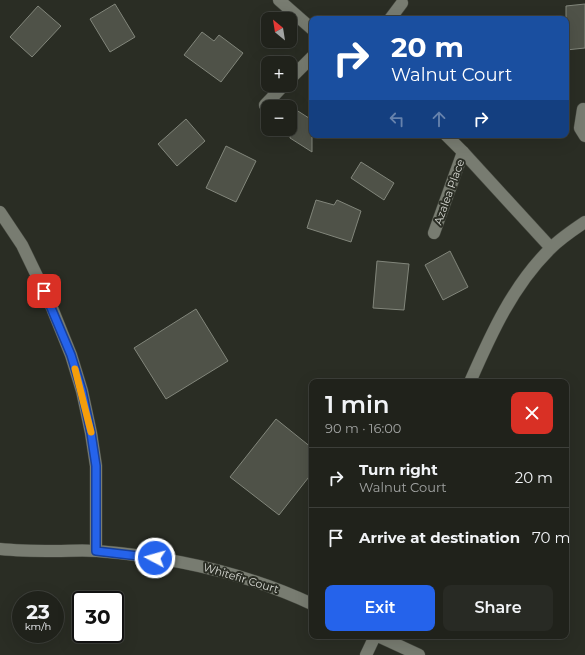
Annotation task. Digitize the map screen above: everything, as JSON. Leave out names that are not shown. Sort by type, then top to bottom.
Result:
[{"type":"street","points":[[278,0],[309,26]]},
{"type":"street","points":[[392,16],[402,4]]},
{"type":"street","points":[[297,72],[309,60]]},
{"type":"street","points":[[269,100],[277,92]]},
{"type":"street","points":[[583,109],[580,128],[585,136]]},
{"type":"street","points":[[449,138],[551,248]]},
{"type":"street","name":"Azalea Place","points":[[434,233],[463,152]]},
{"type":"street","points":[[0,212],[22,246],[50,303],[71,355],[82,391],[96,466],[96,551]]},
{"type":"street","points":[[471,379],[503,311],[525,279],[551,248],[585,222]]},
{"type":"street","name":"Whitefir Court","points":[[0,549],[33,551],[96,551],[155,558],[202,566],[237,575],[309,603]]},
{"type":"street","points":[[366,655],[374,639]]},
{"type":"street","points":[[383,639],[419,655]]},
{"type":"building","points":[[115,4],[135,37],[110,52],[90,19]]},
{"type":"building","points":[[585,4],[585,48],[569,50],[569,16],[566,16],[566,6]]},
{"type":"building","points":[[38,6],[61,26],[32,57],[10,37]]},
{"type":"building","points":[[202,32],[214,41],[219,35],[243,53],[221,82],[184,55]]},
{"type":"building","points":[[297,110],[309,118],[309,138],[312,138],[312,152],[290,138],[290,136],[297,136]]},
{"type":"building","points":[[186,119],[205,141],[177,166],[158,144]]},
{"type":"building","points":[[226,146],[256,161],[236,202],[206,188]]},
{"type":"building","points":[[361,162],[394,183],[384,200],[351,178]]},
{"type":"building","points":[[316,200],[334,205],[337,200],[361,211],[351,242],[307,228]]},
{"type":"building","points":[[450,251],[468,287],[443,300],[425,265]]},
{"type":"building","points":[[377,261],[409,264],[404,310],[373,308]]},
{"type":"building","points":[[196,309],[228,361],[166,399],[134,348]]},
{"type":"building","points":[[276,419],[309,446],[309,477],[279,515],[230,477]]},
{"type":"slow traffic","points":[[75,369],[82,391],[91,432]]},
{"type":"route","points":[[44,291],[71,355],[82,391],[91,433],[96,466],[96,551],[155,558]]}]
